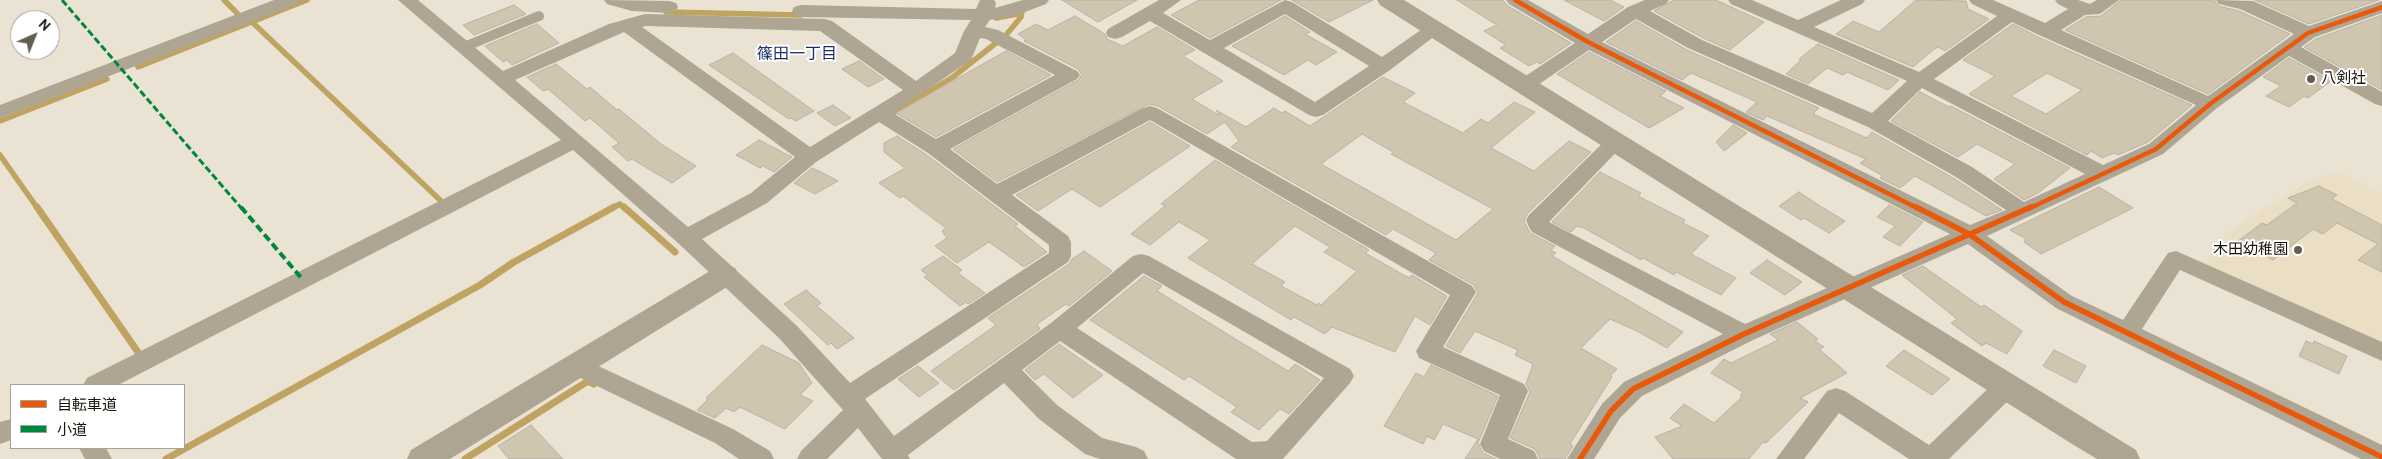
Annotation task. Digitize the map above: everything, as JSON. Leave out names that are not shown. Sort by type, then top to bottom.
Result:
[{"type":"street","points":[[0,112],[291,0]]},
{"type":"street","points":[[407,0],[576,141],[686,238],[788,332],[853,404],[895,455],[1060,329],[1141,262],[1341,376],[1274,451],[1248,453],[1060,329]]},
{"type":"street","points":[[613,0],[644,7],[981,16],[1010,11],[1040,0]]},
{"type":"street","points":[[1115,33],[1172,0]]},
{"type":"street","points":[[1388,0],[2124,459]]},
{"type":"street","points":[[1517,0],[1588,42],[1969,234],[2064,302],[2382,457]]},
{"type":"street","points":[[1525,85],[1634,11],[1660,0]]},
{"type":"street","points":[[1737,0],[1921,80],[2103,174]]},
{"type":"street","points":[[1798,27],[1856,0]]},
{"type":"street","points":[[1978,0],[2210,104]]},
{"type":"street","points":[[2064,0],[2082,9],[2093,10],[2110,0]]},
{"type":"street","points":[[2225,0],[2246,5],[2308,33]]},
{"type":"street","points":[[2349,0],[2378,8]]},
{"type":"street","points":[[1210,48],[1285,6],[1383,66]]},
{"type":"street","points":[[1580,459],[1611,411],[1633,389],[1744,334],[2156,150],[2210,104],[2308,33],[2378,8]]},
{"type":"street","points":[[2046,30],[2082,9]]},
{"type":"street","points":[[1634,11],[1695,44],[1875,122],[1964,172],[2023,211]]},
{"type":"street","points":[[1150,13],[1316,111],[1435,28]]},
{"type":"street","points":[[1875,122],[1921,80],[2010,15]]},
{"type":"street","points":[[686,238],[759,198],[809,157],[916,90],[964,56],[981,16]]},
{"type":"street","points":[[935,148],[1070,75],[991,34],[981,16]]},
{"type":"street","points":[[501,79],[627,25],[645,20],[825,25],[916,90]]},
{"type":"street","points":[[627,25],[809,157]]},
{"type":"street","points":[[2288,47],[2382,100]]},
{"type":"street","points":[[996,194],[1150,112],[1464,292],[1428,352],[1515,391],[1493,444],[1525,459]]},
{"type":"street","points":[[810,459],[853,404],[1060,256],[1060,242],[935,148],[880,113]]},
{"type":"street","points":[[98,384],[576,141]]},
{"type":"street","points":[[1616,142],[1538,220],[1540,227],[1744,334]]},
{"type":"street","points":[[2127,333],[2176,259],[2382,352]]},
{"type":"street","points":[[422,459],[725,275]]},
{"type":"street","points":[[577,365],[724,436],[761,459]]},
{"type":"street","points":[[1006,369],[1048,412],[1094,447],[1128,455],[1135,459]]},
{"type":"street","points":[[1789,459],[1836,398],[1931,459],[2006,387]]},
{"type":"lane","points":[[464,47],[539,16]]},
{"type":"shaded area","name":"木田幼稚園","points":[[2338,171],[2382,193],[2382,344],[2204,265],[2223,235],[2302,185]]},
{"type":"building","points":[[1062,0],[1137,0],[1098,22]]},
{"type":"building","points":[[1199,0],[1281,0],[1210,38],[1171,15]]},
{"type":"building","points":[[1292,0],[1373,0],[1329,22]]},
{"type":"building","points":[[1457,0],[1503,0],[1508,6],[1571,43],[1540,64],[1537,62],[1529,66],[1500,48],[1506,45],[1484,31],[1497,25]]},
{"type":"building","points":[[1564,0],[1610,0],[1624,7],[1604,21]]},
{"type":"building","points":[[1674,0],[1716,0],[1764,22],[1730,50],[1703,38],[1654,11]]},
{"type":"building","points":[[1916,0],[1966,1],[1968,9],[1989,19],[1945,51],[1938,47],[1933,50],[1913,67],[1836,34],[1853,21],[1879,32]]},
{"type":"building","points":[[2121,0],[2214,0],[2219,6],[2239,11],[2290,34],[2208,94],[2065,30],[2086,17],[2101,16]]},
{"type":"building","points":[[2255,0],[2379,0],[2309,24]]},
{"type":"building","points":[[514,5],[526,14],[474,35],[463,25]]},
{"type":"building","points":[[2382,15],[2382,90],[2304,47],[2316,39]]},
{"type":"building","points":[[1075,16],[1105,34],[1107,39],[1123,46],[1157,27],[1195,50],[1183,56],[1223,81],[1192,99],[1220,116],[1216,110],[1246,127],[1274,108],[1282,113],[1285,111],[1310,126],[1383,77],[1415,93],[1403,102],[1463,133],[1481,119],[1488,123],[1514,102],[1535,112],[1491,148],[1534,171],[1569,141],[1591,152],[1527,214],[1524,221],[1530,233],[1555,246],[1551,250],[1556,253],[1552,256],[1683,332],[1667,348],[1637,331],[1610,319],[1581,348],[1617,369],[1610,376],[1612,377],[1570,444],[1573,446],[1565,459],[1540,459],[1535,449],[1510,438],[1530,392],[1526,384],[1533,364],[1515,355],[1518,350],[1475,331],[1460,353],[1446,346],[1478,293],[1474,285],[1429,260],[1436,253],[1393,229],[1386,235],[1231,147],[1239,141],[1225,122],[1207,134],[1158,106],[1149,104],[997,182],[953,149],[1078,80],[1082,75],[1078,69],[1024,41],[1027,40],[1018,34],[1036,24],[1048,30]],"holes":[[[1362,134],[1393,152],[1391,154],[1493,209],[1456,240],[1321,164]]]},
{"type":"building","points":[[1285,16],[1310,32],[1305,34],[1337,52],[1316,65],[1308,60],[1284,75],[1232,46]]},
{"type":"building","points":[[1636,21],[1687,50],[1819,108],[1813,114],[1867,138],[1872,132],[1955,179],[2002,210],[1986,216],[1915,176],[1900,188],[1880,178],[1883,176],[1860,163],[1866,159],[1767,116],[1763,120],[1746,112],[1757,102],[1691,73],[1682,80],[1606,42]]},
{"type":"building","points":[[537,24],[559,43],[512,65],[507,60],[503,62],[485,46]]},
{"type":"building","points":[[2013,24],[2038,37],[2192,105],[2148,142],[2118,155],[2114,153],[2102,158],[2091,151],[2087,155],[1969,94],[1995,76],[1963,60]],"holes":[[[2047,73],[2082,90],[2046,114],[2011,96]]]},
{"type":"building","points":[[1818,44],[1899,80],[1888,90],[1847,72],[1843,75],[1827,68],[1808,84],[1786,74],[1801,60],[1799,59]]},
{"type":"building","points":[[1006,51],[1051,75],[936,137],[896,113]]},
{"type":"building","points":[[1589,52],[1666,91],[1660,96],[1684,108],[1649,128],[1557,74]]},
{"type":"building","points":[[733,53],[814,111],[796,121],[791,118],[789,119],[709,65]]},
{"type":"building","points":[[2289,58],[2331,81],[2308,98],[2304,96],[2289,107],[2266,96],[2281,86],[2263,77]]},
{"type":"building","points":[[859,61],[884,79],[868,87],[842,69]]},
{"type":"building","points":[[556,64],[587,89],[590,87],[617,110],[619,109],[661,144],[696,166],[672,183],[632,159],[628,161],[612,147],[619,143],[590,118],[585,121],[548,89],[543,91],[527,77]]},
{"type":"building","points":[[1920,92],[1949,107],[1951,106],[2070,168],[2038,193],[2024,200],[1994,179],[2015,164],[1977,144],[1958,157],[1891,121]]},
{"type":"building","points":[[833,105],[851,118],[835,126],[817,113]]},
{"type":"building","points":[[1150,122],[1190,146],[1100,207],[1072,189],[1038,211],[1016,195]]},
{"type":"building","points":[[1733,125],[1747,133],[1724,151],[1716,142]]},
{"type":"building","points":[[897,136],[927,155],[1018,224],[1015,226],[1047,252],[1024,267],[989,242],[957,263],[935,246],[947,238],[942,231],[946,228],[903,196],[900,198],[879,183],[905,168],[884,152],[884,143]]},
{"type":"building","points":[[759,140],[792,157],[774,172],[763,166],[760,168],[736,155]]},
{"type":"building","points":[[1215,160],[1369,250],[1365,253],[1409,278],[1412,275],[1447,296],[1430,325],[1415,316],[1395,352],[1332,327],[1325,334],[1294,317],[1291,320],[1188,258],[1210,240],[1179,222],[1150,245],[1131,234],[1165,206],[1161,204]],"holes":[[[1295,226],[1330,247],[1324,252],[1357,271],[1321,305],[1319,303],[1317,305],[1281,286],[1285,282],[1252,264]]]},
{"type":"building","points":[[812,168],[838,181],[815,194],[794,183]]},
{"type":"building","points":[[1600,172],[1641,193],[1638,196],[1685,220],[1683,223],[1709,236],[1691,254],[1736,278],[1721,295],[1676,272],[1674,275],[1643,258],[1641,260],[1584,228],[1577,226],[1571,232],[1552,222]]},
{"type":"building","points":[[2319,186],[2337,195],[2332,199],[2382,225],[2382,272],[2358,260],[2378,244],[2337,223],[2323,234],[2313,229],[2273,260],[2238,241],[2262,223],[2267,225],[2297,203],[2288,198]]},
{"type":"building","points":[[2099,187],[2133,208],[2041,254],[2024,242],[2026,239],[2010,230]]},
{"type":"building","points":[[1799,192],[1845,221],[1829,233],[1804,218],[1801,220],[1779,206]]},
{"type":"building","points":[[1889,205],[1923,222],[1900,246],[1883,237],[1895,226],[1877,217]]},
{"type":"building","points":[[1084,251],[1112,271],[1069,306],[1066,304],[1037,324],[1040,329],[954,390],[931,371],[996,325],[988,318],[1069,264],[1072,259]]},
{"type":"building","points":[[943,256],[962,270],[958,273],[985,293],[968,304],[966,302],[960,306],[924,277],[928,275],[921,270]]},
{"type":"building","points":[[1767,260],[1802,282],[1785,295],[1750,273]]},
{"type":"building","points":[[1923,266],[1981,307],[1984,305],[2022,331],[2007,354],[1986,343],[1982,346],[1951,323],[1957,319],[1902,275]]},
{"type":"building","points":[[1144,276],[1162,286],[1157,291],[1288,371],[1295,364],[1320,380],[1289,414],[1280,409],[1259,430],[1231,412],[1237,407],[1189,376],[1184,380],[1090,320]]},
{"type":"building","points":[[806,290],[821,303],[817,306],[854,338],[837,349],[831,343],[828,345],[784,304]]},
{"type":"building","points":[[1797,322],[1818,339],[1815,341],[1824,347],[1819,349],[1847,373],[1800,398],[1808,402],[1766,443],[1763,442],[1749,459],[1673,459],[1655,437],[1682,426],[1670,418],[1684,404],[1714,423],[1742,397],[1740,396],[1743,392],[1711,373],[1724,359],[1731,363],[1778,340],[1770,334]]},
{"type":"building","points":[[2306,341],[2313,344],[2314,341],[2347,356],[2339,374],[2299,356]]},
{"type":"building","points":[[1059,344],[1103,375],[1073,398],[1044,374],[1035,380],[1025,370]]},
{"type":"building","points":[[762,345],[799,363],[812,383],[800,395],[813,401],[785,429],[740,407],[734,412],[726,408],[715,418],[697,410],[708,399],[706,398]]},
{"type":"building","points":[[1904,350],[1950,379],[1932,395],[1886,366]]},
{"type":"building","points":[[2054,350],[2086,366],[2076,383],[2043,366]]},
{"type":"building","points":[[1431,365],[1498,396],[1478,443],[1483,453],[1496,459],[1465,459],[1478,439],[1443,424],[1434,440],[1427,436],[1423,444],[1384,426],[1416,373],[1424,377]]},
{"type":"building","points":[[918,366],[939,383],[919,397],[898,379]]},
{"type":"building","points":[[531,425],[563,459],[509,459],[498,446]]},
{"type":"waterway","points":[[224,0],[237,13]]},
{"type":"waterway","points":[[138,67],[307,0]]},
{"type":"waterway","points":[[666,12],[801,15]]},
{"type":"waterway","points":[[1006,35],[1021,17],[1022,12]]},
{"type":"waterway","points":[[996,18],[1017,14]]},
{"type":"waterway","points":[[252,22],[440,200]]},
{"type":"waterway","points":[[893,113],[953,77],[996,43]]},
{"type":"waterway","points":[[0,121],[107,79]]},
{"type":"waterway","points":[[0,155],[38,209]]},
{"type":"waterway","points":[[611,209],[620,204],[625,209]]},
{"type":"waterway","points":[[37,207],[140,355]]},
{"type":"waterway","points":[[185,448],[480,285],[514,262],[614,207]]},
{"type":"waterway","points":[[624,207],[675,252]]},
{"type":"waterway","points":[[465,459],[588,381],[594,384]]},
{"type":"waterway","points":[[166,459],[184,449]]},
{"type":"marked path","points":[[62,0],[303,280]]},
{"type":"cycle path","points":[[1515,0],[1588,42],[1969,234],[2064,302],[2382,457]]},
{"type":"cycle path","points":[[1580,459],[1611,411],[1633,389],[1744,334],[2023,211],[2156,149],[2210,104],[2308,33],[2382,7]]},
{"type":"place","name":"八剣社","points":[[2311,79]]},
{"type":"place","name":"木田幼稚園","points":[[2298,250]]},
{"type":"district","name":"篠田一丁目","points":[[797,54]]}]
